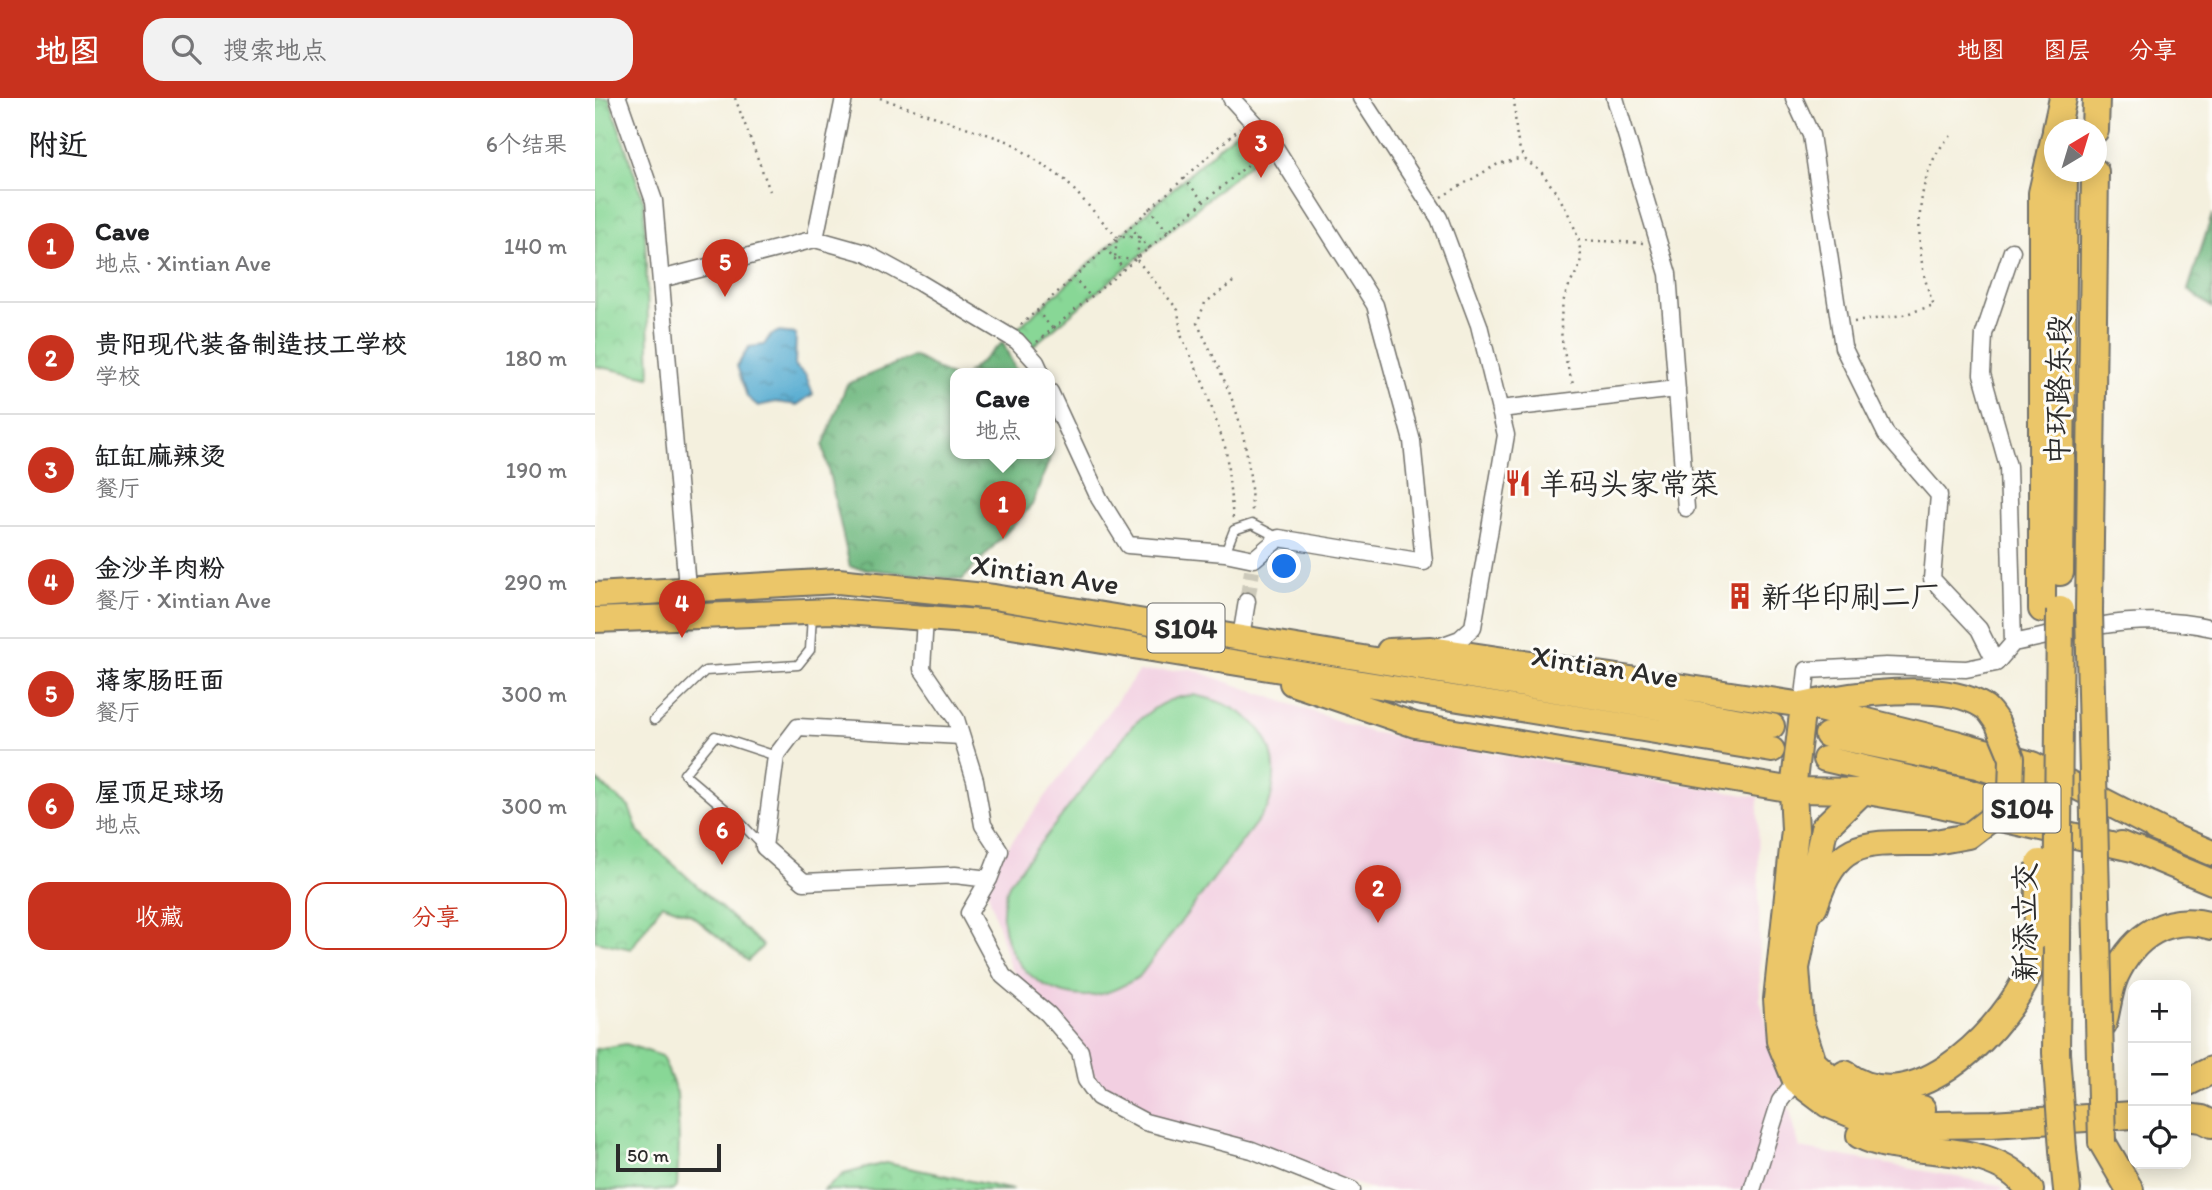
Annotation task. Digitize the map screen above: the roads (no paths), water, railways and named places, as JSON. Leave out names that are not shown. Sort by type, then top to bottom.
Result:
[{"type":"highway","points":[[2059,119],[2064,98]]},
{"type":"highway","points":[[2064,98],[2065,119]]},
{"type":"highway","points":[[2095,119],[2096,98]]},
{"type":"highway","points":[[1808,1046],[1851,1079],[1890,1090],[1929,1077],[1969,1055],[1999,1024],[2025,981],[2037,936],[2051,610],[2042,193],[2045,182]]},
{"type":"highway","name":"中环路东段","points":[[2051,610],[2064,182]]},
{"type":"highway","name":"中环路东段","points":[[2095,182],[2089,611],[2098,1046]]},
{"type":"highway","name":"新添立交","points":[[2051,610],[2056,1053],[2067,1190]]},
{"type":"highway","points":[[1793,790],[1795,830],[1777,999],[1780,1041],[1797,1080],[1828,1119],[1873,1142],[1949,1149],[1989,1162],[2021,1177],[2030,1190]]},
{"type":"highway","points":[[1862,791],[1824,828],[1796,968],[1800,1022],[1813,1063],[1844,1091],[1876,1107],[1915,1110],[2128,1098]]},
{"type":"highway","points":[[2114,1190],[2102,1142],[2098,1046],[2115,976],[2137,943],[2169,922],[2196,921],[2212,926]]},
{"type":"highway","points":[[2191,1080],[2212,1070]]},
{"type":"highway","points":[[1797,1080],[1828,1104],[1881,1126],[2128,1115]]},
{"type":"highway","points":[[2191,1118],[2212,1124]]},
{"type":"highway","points":[[2102,1142],[2130,1190]]},
{"type":"main road","name":"Xintian Ave","points":[[595,595],[838,581],[994,597],[1337,653],[1772,738],[1225,660],[993,623],[812,611],[595,620]]},
{"type":"main road","points":[[1337,653],[1430,649],[1803,705],[2032,764],[2168,834]]},
{"type":"main road","points":[[1225,660],[1415,725],[1793,790],[1862,791],[1940,805],[2137,850]]},
{"type":"main road","points":[[1796,968],[1818,897],[1834,864],[1868,843],[1930,843],[1968,836],[1998,813],[2011,791],[2013,758],[1997,722],[1986,707],[1961,695],[1912,692],[1843,695],[1803,705]]},
{"type":"main road","points":[[1793,790],[1803,705]]},
{"type":"main road","name":"S104","points":[[2212,853],[2053,790],[1976,766],[1826,747],[2051,817],[2212,882]]},
{"type":"street","points":[[618,98],[654,201],[690,615]]},
{"type":"street","points":[[815,239],[844,98]]},
{"type":"street","points":[[1055,403],[1099,498],[1128,545],[1225,553],[1253,565],[1279,538],[1424,562],[1412,441],[1375,305],[1273,144],[1231,98]]},
{"type":"street","points":[[1361,98],[1439,218],[1479,326],[1506,435],[1473,627],[1460,639],[1430,649]]},
{"type":"street","points":[[1615,98],[1668,274],[1686,508]]},
{"type":"street","points":[[1794,98],[1811,135],[1843,347],[1886,434],[1940,495],[1932,579],[1979,629],[1996,663]]},
{"type":"street","points":[[661,279],[815,239],[865,253],[1009,336],[1027,351],[1038,368]]},
{"type":"street","points":[[2012,251],[1984,334],[1982,374],[2008,466],[2013,643]]},
{"type":"street","points":[[1500,409],[1677,389]]},
{"type":"street","points":[[1241,637],[1247,601]]},
{"type":"street","points":[[925,618],[922,669],[956,719],[975,779],[983,825],[1000,851],[989,879],[969,913],[1003,976],[1048,1014],[1080,1051],[1086,1080],[1098,1097],[1145,1122],[1252,1150],[1352,1190]]},
{"type":"street","points":[[1803,705],[1807,670],[1886,666],[1966,669],[1996,663],[2013,643],[2123,621],[2163,619],[2212,628]]},
{"type":"street","points":[[961,736],[798,727],[776,756],[764,847],[804,882],[955,875],[989,879]]},
{"type":"street","points":[[1752,1190],[1780,1101],[1797,1080]]},
{"type":"lane","points":[[1225,553],[1234,530],[1252,524],[1279,538]]},
{"type":"lane","points":[[654,720],[705,671],[798,665],[810,650],[812,611]]},
{"type":"lane","points":[[764,847],[736,818],[684,774],[715,736],[776,756]]},
{"type":"water","points":[[777,332],[796,334],[795,366],[806,375],[813,394],[797,405],[776,402],[758,406],[747,397],[737,366],[749,347],[764,345],[769,337]]},
{"type":"tunnel","points":[[1247,601],[1252,571]]},
{"type":"place","name":"缸缸麻辣烫","points":[[1261,178]]},
{"type":"place","name":"蒋家肠旺面","points":[[725,297]]},
{"type":"place","name":"羊码头家常菜","points":[[1518,483]]},
{"type":"place","name":"Cave","points":[[1003,539]]},
{"type":"place","name":"新华印刷二厂","points":[[1740,596]]},
{"type":"place","name":"金沙羊肉粉","points":[[682,638]]},
{"type":"place","name":"屋顶足球场","points":[[722,865]]},
{"type":"place","name":"贵阳现代装备制造技工学校","points":[[1378,923]]}]
